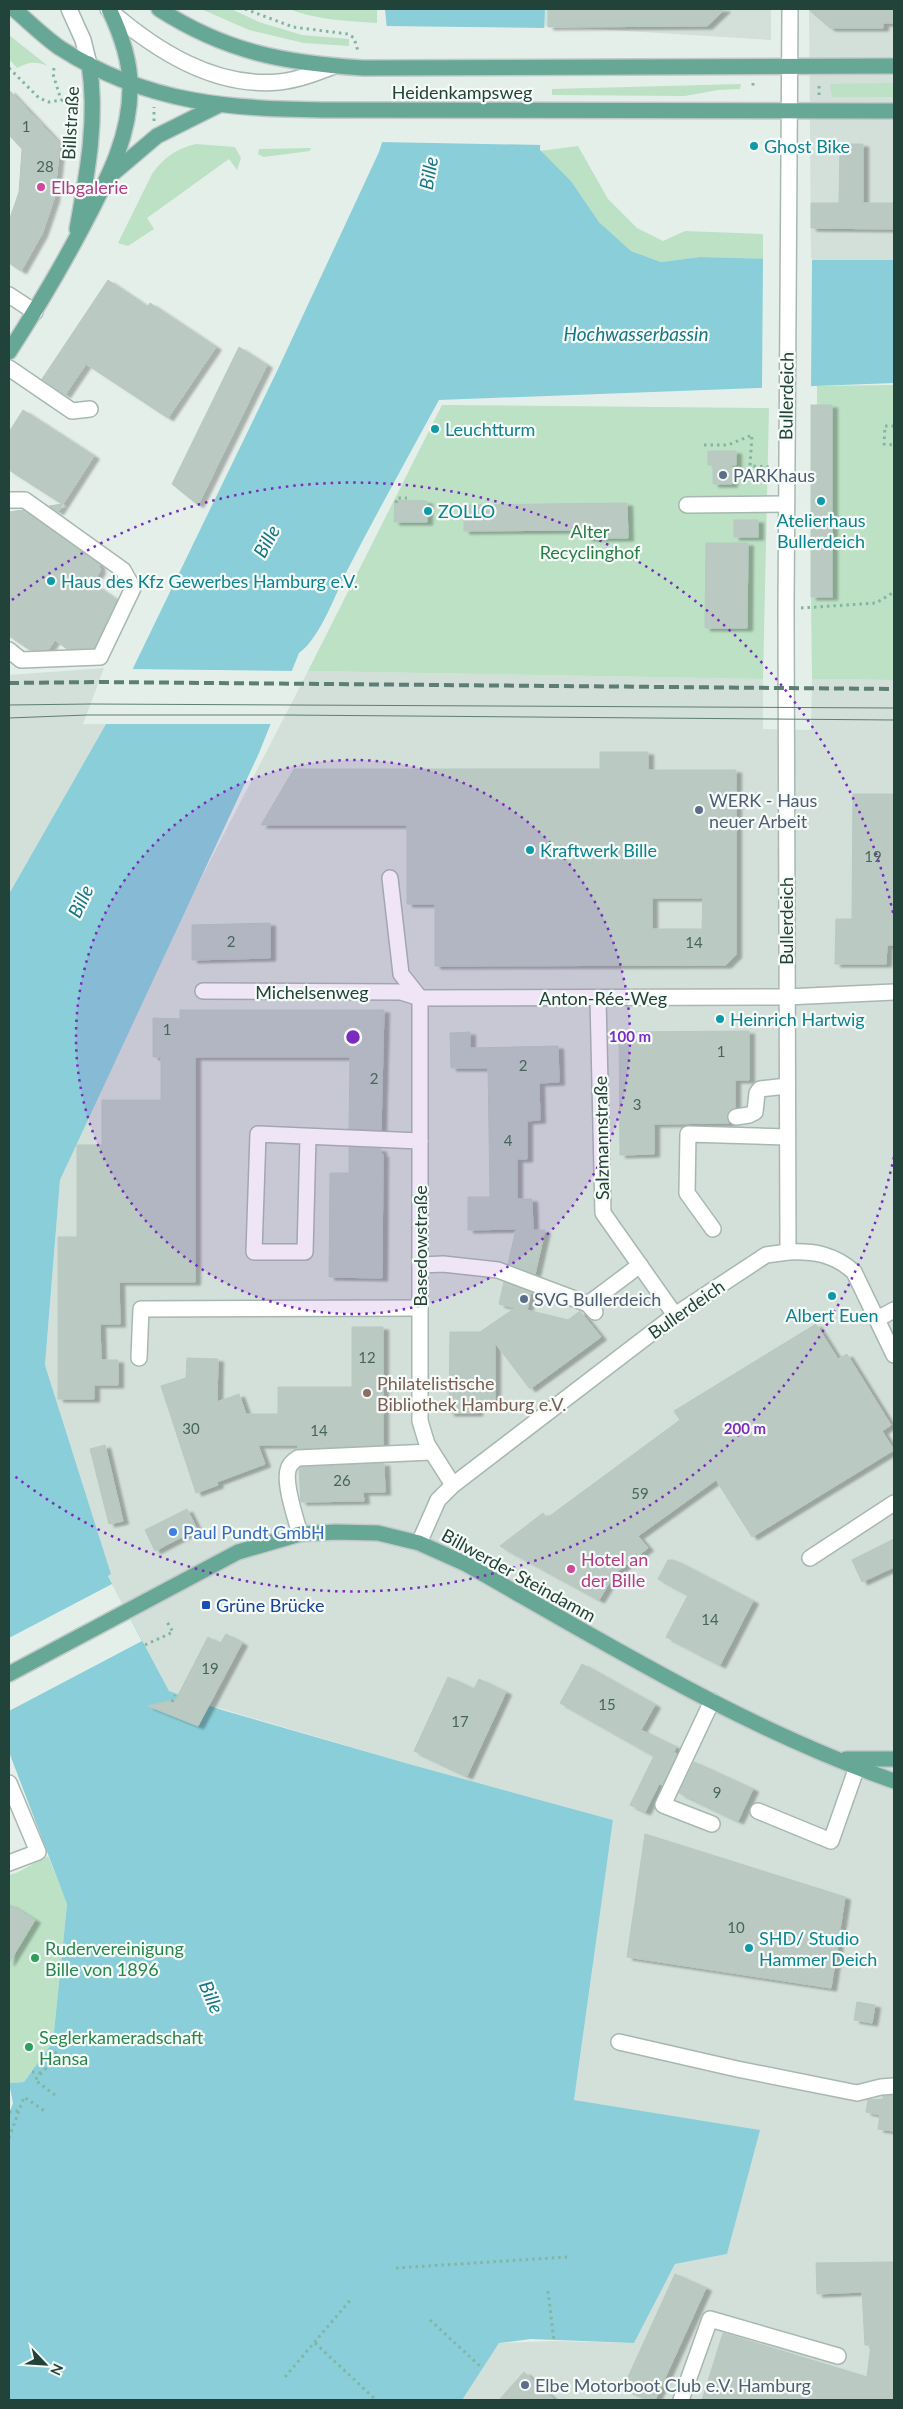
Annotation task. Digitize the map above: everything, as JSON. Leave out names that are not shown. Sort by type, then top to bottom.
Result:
[{"type":"main road","name":"Heidenkampsweg","points":[[14,9],[59,47],[130,84],[186,100],[219,105],[259,109],[362,110],[894,111]]},
{"type":"main road","name":"Billstraße","points":[[11,343],[35,312],[75,242],[110,176],[123,141],[130,84],[124,48],[109,9]]},
{"type":"main road","name":"Heidenkampsweg","points":[[159,9],[223,42],[256,54],[289,62],[334,66],[363,68],[894,66]]},
{"type":"main road","name":"Billstraße","points":[[75,242],[89,155],[93,107],[89,64]]},
{"type":"main road","points":[[110,176],[150,140],[219,105]]},
{"type":"main road","name":"Billwerder Steindamm","points":[[9,1674],[238,1552],[300,1534],[336,1532],[378,1533],[419,1543],[466,1564],[712,1701],[773,1732],[894,1781]]},
{"type":"main road","name":"Billwerder Steindamm","points":[[837,1759],[894,1759]]},
{"type":"street","points":[[69,9],[83,40],[89,64]]},
{"type":"street","points":[[109,9],[155,46],[186,62],[227,78],[247,82],[280,82],[305,77],[334,66]]},
{"type":"street","name":"Bullerdeich","points":[[419,1543],[438,1500],[453,1485],[675,1315],[766,1255],[788,1252],[786,402],[790,9]]},
{"type":"street","points":[[9,295],[35,312]]},
{"type":"street","points":[[9,368],[72,411],[90,409]]},
{"type":"street","points":[[9,500],[26,500],[123,570],[133,588],[100,658],[21,660],[9,650]]},
{"type":"street","points":[[687,505],[786,504]]},
{"type":"street","points":[[390,878],[402,974],[420,998]]},
{"type":"street","name":"Michelsenweg","points":[[203,992],[401,992],[420,998]]},
{"type":"street","name":"Anton-Rée-Weg","points":[[420,998],[786,997],[894,992]]},
{"type":"street","name":"Basedowstraße","points":[[420,998],[420,1421],[431,1452],[453,1485]]},
{"type":"street","name":"Salzmannstraße","points":[[598,998],[603,1213],[675,1315]]},
{"type":"street","points":[[736,1117],[750,1115],[755,1112],[757,1094],[760,1089],[787,1086]]},
{"type":"street","points":[[308,1136],[305,1252],[254,1252],[258,1134],[308,1136],[420,1141]]},
{"type":"street","points":[[713,1229],[687,1193],[688,1134],[787,1137]]},
{"type":"street","points":[[788,1252],[810,1251],[823,1254],[844,1263],[854,1272],[894,1355]]},
{"type":"street","points":[[420,1265],[443,1264],[498,1270],[592,1308],[640,1265]]},
{"type":"street","points":[[139,1358],[140,1309],[420,1308]]},
{"type":"street","points":[[877,1319],[894,1310]]},
{"type":"street","points":[[300,1534],[288,1482],[288,1470],[298,1458],[431,1452]]},
{"type":"street","points":[[810,1558],[894,1503]]},
{"type":"street","points":[[712,1701],[663,1805],[712,1824]]},
{"type":"street","points":[[758,1811],[831,1841],[857,1767]]},
{"type":"street","points":[[9,1783],[38,1852],[9,1863]]},
{"type":"street","points":[[619,2042],[737,2069],[858,2093],[880,2087],[894,2086]]},
{"type":"street","points":[[681,2400],[710,2319],[838,2356]]},
{"type":"path","points":[[245,9],[293,27],[348,34],[354,38],[363,68]]},
{"type":"path","points":[[9,68],[39,98],[50,102],[61,100],[93,107]]},
{"type":"path","points":[[54,68],[53,74],[61,100]]},
{"type":"path","points":[[819,86],[819,98]]},
{"type":"path","points":[[894,426],[885,426],[884,444],[894,446]]},
{"type":"path","points":[[704,445],[728,445],[752,435],[750,466],[786,467]]},
{"type":"path","points":[[396,503],[397,498],[406,498]]},
{"type":"path","points":[[786,609],[876,604],[894,592]]},
{"type":"path","points":[[145,1645],[173,1632],[167,1622]]},
{"type":"path","points":[[172,1702],[175,1695]]},
{"type":"path","points":[[55,2095],[35,2080],[51,2063],[59,2046]]},
{"type":"path","points":[[32,2072],[41,2073]]},
{"type":"path","points":[[9,2138],[24,2097],[46,2112]]},
{"type":"path","points":[[9,2112],[19,2111]]},
{"type":"path","points":[[396,2268],[567,2257]]},
{"type":"path","points":[[548,2291],[554,2342]]},
{"type":"path","points":[[285,2378],[352,2298]]},
{"type":"path","points":[[430,2320],[480,2366]]},
{"type":"path","points":[[315,2344],[376,2400]]},
{"type":"shaded area","points":[[545,9],[771,9],[771,40],[545,26]]},
{"type":"shaded area","points":[[809,9],[894,9],[894,260],[811,260]]},
{"type":"shaded area","points":[[104,668],[83,724],[106,724],[9,894],[9,675]]},
{"type":"shaded area","points":[[308,671],[763,679],[763,729],[811,730],[812,679],[894,680],[894,2400],[460,2400],[499,2343],[554,2341],[634,2343],[675,2264],[727,2254],[759,2130],[574,2100],[613,1820],[409,1764],[175,1695],[169,1691],[108,1575],[111,1574],[45,1365],[60,1180],[191,898]]},
{"type":"green space","points":[[201,9],[231,9],[259,22],[302,35],[349,39],[349,46],[304,43],[249,30]]},
{"type":"green space","points":[[289,9],[377,9],[377,23],[321,18]]},
{"type":"green space","points":[[9,35],[48,66],[32,63],[17,68],[9,59]]},
{"type":"green space","points":[[894,83],[894,97],[832,97],[830,84]]},
{"type":"green space","points":[[741,84],[740,89],[718,90],[685,96],[552,95],[552,89]]},
{"type":"green space","points":[[196,144],[235,147],[241,158],[237,170],[229,159],[147,218],[154,229],[128,246],[118,243],[156,168],[177,151]]},
{"type":"green space","points":[[578,146],[608,199],[637,228],[663,241],[685,231],[763,234],[763,259],[700,257],[661,262],[631,251],[599,222],[571,181],[540,151]]},
{"type":"green space","points":[[311,148],[310,151],[264,157],[258,154],[259,149]]},
{"type":"green space","points":[[894,385],[894,680],[812,679],[811,597],[832,597],[817,386]]},
{"type":"green space","name":"Alter Recyclinghof","points":[[442,405],[769,408],[763,679],[308,671]]},
{"type":"green space","name":"Rudervereinigung Bille von 1896","points":[[48,1856],[67,1903],[53,2043],[24,2082],[9,2083],[9,1875]]},
{"type":"water","points":[[385,9],[545,9],[540,150],[571,181],[599,222],[631,251],[661,262],[700,257],[894,260],[894,383],[439,400],[361,544],[321,625],[307,646],[299,653],[259,753],[60,1180],[45,1365],[111,1574],[108,1576],[169,1691],[222,1710],[613,1820],[574,2100],[760,2130],[727,2254],[675,2264],[634,2343],[531,2339],[499,2343],[462,2400],[9,2400],[9,2114],[13,2103],[9,2083],[24,2082],[53,2042],[67,1904],[9,1752],[9,894],[106,724],[278,369],[379,152],[394,105]]},
{"type":"pier","points":[[384,26],[546,28],[543,145],[380,142],[391,105]]},
{"type":"pier","points":[[763,256],[812,258],[811,389],[762,390]]},
{"type":"pier","points":[[130,669],[295,671],[273,724],[103,724]]},
{"type":"pier","points":[[112,1584],[142,1641],[9,1711],[9,1638]]},
{"type":"building","points":[[548,9],[725,9],[707,26],[548,27]]},
{"type":"building","points":[[808,9],[894,9],[894,23],[883,23],[883,28],[830,28]]},
{"type":"building","points":[[9,90],[60,144],[54,199],[42,234],[21,271],[9,263],[9,221],[19,192],[22,149],[9,135]]},
{"type":"building","points":[[840,144],[863,144],[863,203],[894,203],[894,229],[811,228],[811,203],[839,203]]},
{"type":"building","points":[[108,280],[148,307],[150,303],[216,347],[168,418],[86,364],[65,395],[42,379]]},
{"type":"building","points":[[239,347],[267,365],[198,505],[172,484]]},
{"type":"building","name":"Atelierhaus Bullerdeich","points":[[811,405],[832,405],[832,597],[811,597]]},
{"type":"building","points":[[23,410],[94,456],[58,512],[49,506],[62,504],[9,470],[9,432]]},
{"type":"building","name":"PARKhaus","points":[[708,451],[736,451],[736,465],[732,465],[732,484],[713,484],[713,465],[708,465]]},
{"type":"building","name":"ZOLLO","points":[[395,500],[427,501],[427,522],[394,522]]},
{"type":"building","points":[[627,503],[628,538],[586,538],[586,530],[464,531],[464,505]]},
{"type":"building","name":"Haus des Kfz Gewerbes Hamburg e.V.","points":[[23,510],[99,564],[100,571],[92,583],[117,600],[94,648],[67,649],[55,640],[48,650],[30,650],[9,636],[9,512]]},
{"type":"building","points":[[734,520],[758,520],[758,537],[734,537]]},
{"type":"building","points":[[706,543],[748,543],[747,628],[705,628]]},
{"type":"building","name":"Kraftwerk Bille","points":[[600,752],[648,752],[648,770],[736,770],[736,955],[726,965],[435,966],[435,904],[407,904],[407,825],[261,825],[294,769],[600,769]],"holes":[[[652,898],[703,898],[702,929],[652,929]]]},
{"type":"building","points":[[853,794],[894,794],[894,945],[887,945],[886,964],[835,964],[836,919],[852,919]]},
{"type":"building","points":[[270,923],[270,958],[192,960],[192,925]]},
{"type":"building","points":[[180,1010],[384,1010],[381,1130],[349,1129],[350,1057],[195,1057],[195,1282],[119,1282],[120,1324],[100,1324],[101,1360],[118,1360],[118,1385],[94,1385],[94,1399],[58,1399],[58,1237],[77,1237],[77,1145],[102,1145],[102,1100],[161,1100],[161,1057],[153,1057],[153,1018],[180,1019]]},
{"type":"building","points":[[749,1031],[749,1080],[735,1080],[735,1108],[728,1113],[729,1123],[654,1124],[654,1154],[620,1155],[619,1032]]},
{"type":"building","points":[[470,1032],[470,1048],[558,1046],[559,1082],[539,1083],[540,1120],[527,1121],[527,1159],[517,1159],[517,1199],[532,1199],[533,1230],[545,1230],[535,1274],[508,1264],[516,1229],[468,1230],[468,1197],[490,1197],[488,1068],[451,1068],[450,1033]]},
{"type":"building","points":[[349,1147],[381,1149],[381,1154],[383,1154],[382,1278],[329,1277],[330,1173],[349,1173]]},
{"type":"building","points":[[504,1282],[531,1292],[527,1310],[568,1320],[580,1311],[601,1337],[530,1389],[495,1343],[495,1402],[477,1402],[477,1413],[449,1413],[450,1332],[480,1332],[515,1308],[499,1304]]},
{"type":"building","points":[[816,1324],[838,1359],[847,1354],[891,1425],[882,1431],[894,1450],[752,1537],[716,1480],[638,1536],[648,1548],[615,1573],[599,1600],[500,1546],[543,1513],[547,1518],[680,1420],[674,1411]]},
{"type":"building","points":[[352,1327],[383,1327],[383,1445],[298,1449],[298,1445],[258,1445],[265,1464],[217,1482],[218,1485],[196,1493],[161,1386],[186,1378],[187,1358],[218,1359],[217,1402],[239,1394],[246,1414],[278,1414],[278,1387],[352,1387]]},
{"type":"building","points":[[105,1445],[123,1521],[109,1524],[90,1449]]},
{"type":"building","points":[[384,1463],[385,1492],[363,1492],[364,1501],[301,1502],[299,1469],[301,1467]]},
{"type":"building","points":[[187,1509],[197,1529],[155,1551],[145,1530]]},
{"type":"building","points":[[894,1539],[894,1567],[862,1582],[852,1560]]},
{"type":"building","points":[[668,1560],[674,1560],[753,1601],[720,1665],[666,1637],[688,1595],[658,1579]]},
{"type":"building","points":[[226,1634],[242,1643],[198,1726],[148,1706],[176,1699],[208,1637],[220,1644]]},
{"type":"building","points":[[582,1664],[655,1705],[641,1730],[676,1747],[674,1752],[677,1754],[662,1785],[659,1784],[645,1812],[630,1805],[654,1756],[560,1703]]},
{"type":"building","points":[[448,1677],[474,1689],[479,1679],[506,1692],[467,1776],[414,1751]]},
{"type":"building","points":[[694,1762],[753,1789],[738,1821],[679,1793]]},
{"type":"building","points":[[645,1834],[845,1897],[831,1988],[627,1957]]},
{"type":"building","points":[[9,1904],[35,1920],[9,1963]]},
{"type":"building","points":[[857,2002],[875,2005],[872,2023],[854,2020]]},
{"type":"building","points":[[894,2095],[894,2131],[878,2129],[880,2115],[866,2112],[868,2100],[883,2099],[883,2096]]},
{"type":"building","points":[[894,2262],[894,2400],[702,2400],[723,2333],[867,2377],[871,2345],[865,2345],[862,2292],[817,2294],[816,2263]]},
{"type":"building","points":[[675,2274],[706,2288],[655,2400],[650,2400],[623,2388]]},
{"type":"building","name":"Elbe Motorboot Club e.V. Hamburg","points":[[524,2372],[555,2400],[499,2400]]},
{"type":"tram line","points":[[9,705],[894,708]]},
{"type":"tram line","points":[[9,718],[87,715],[286,715],[894,720]]},
{"type":"railway","points":[[9,683],[99,682],[894,689]]},
{"type":"place","name":"Ghost Bike","points":[[754,146]]},
{"type":"place","name":"Elbgalerie","points":[[41,187]]},
{"type":"place","name":"Leuchtturm","points":[[435,429]]},
{"type":"place","name":"PARKhaus","points":[[723,475]]},
{"type":"place","name":"Atelierhaus Bullerdeich","points":[[821,501]]},
{"type":"place","name":"ZOLLO","points":[[428,511]]},
{"type":"place","name":"Haus des Kfz Gewerbes Hamburg e.V.","points":[[51,581]]},
{"type":"place","name":"WERK - Haus neuer Arbeit","points":[[699,810]]},
{"type":"place","name":"Kraftwerk Bille","points":[[530,850]]},
{"type":"place","name":"Heinrich Hartwig","points":[[720,1019]]},
{"type":"place","name":"Albert Euen","points":[[832,1296]]},
{"type":"place","name":"SVG Bullerdeich","points":[[524,1299]]},
{"type":"place","name":"Philatelistische Bibliothek Hamburg e.V.","points":[[367,1393]]},
{"type":"place","name":"Paul Pundt GmbH","points":[[173,1532]]},
{"type":"place","name":"Hotel an der Bille","points":[[571,1569]]},
{"type":"place","name":"Grüne Brücke","points":[[206,1605]]},
{"type":"place","name":"SHD/ Studio Hammer Deich","points":[[749,1948]]},
{"type":"place","name":"Rudervereinigung Bille von 1896","points":[[35,1958]]},
{"type":"place","name":"Seglerkameradschaft Hansa","points":[[29,2047]]},
{"type":"place","name":"Elbe Motorboot Club e.V. Hamburg","points":[[525,2385]]},
{"type":"water label","name":"Bille","points":[[428,173]]},
{"type":"water label","name":"Hochwasserbassin","points":[[636,333]]},
{"type":"water label","name":"Bille","points":[[266,541]]},
{"type":"water label","name":"Bille","points":[[80,901]]},
{"type":"water label","name":"Bille","points":[[212,1997]]}]
